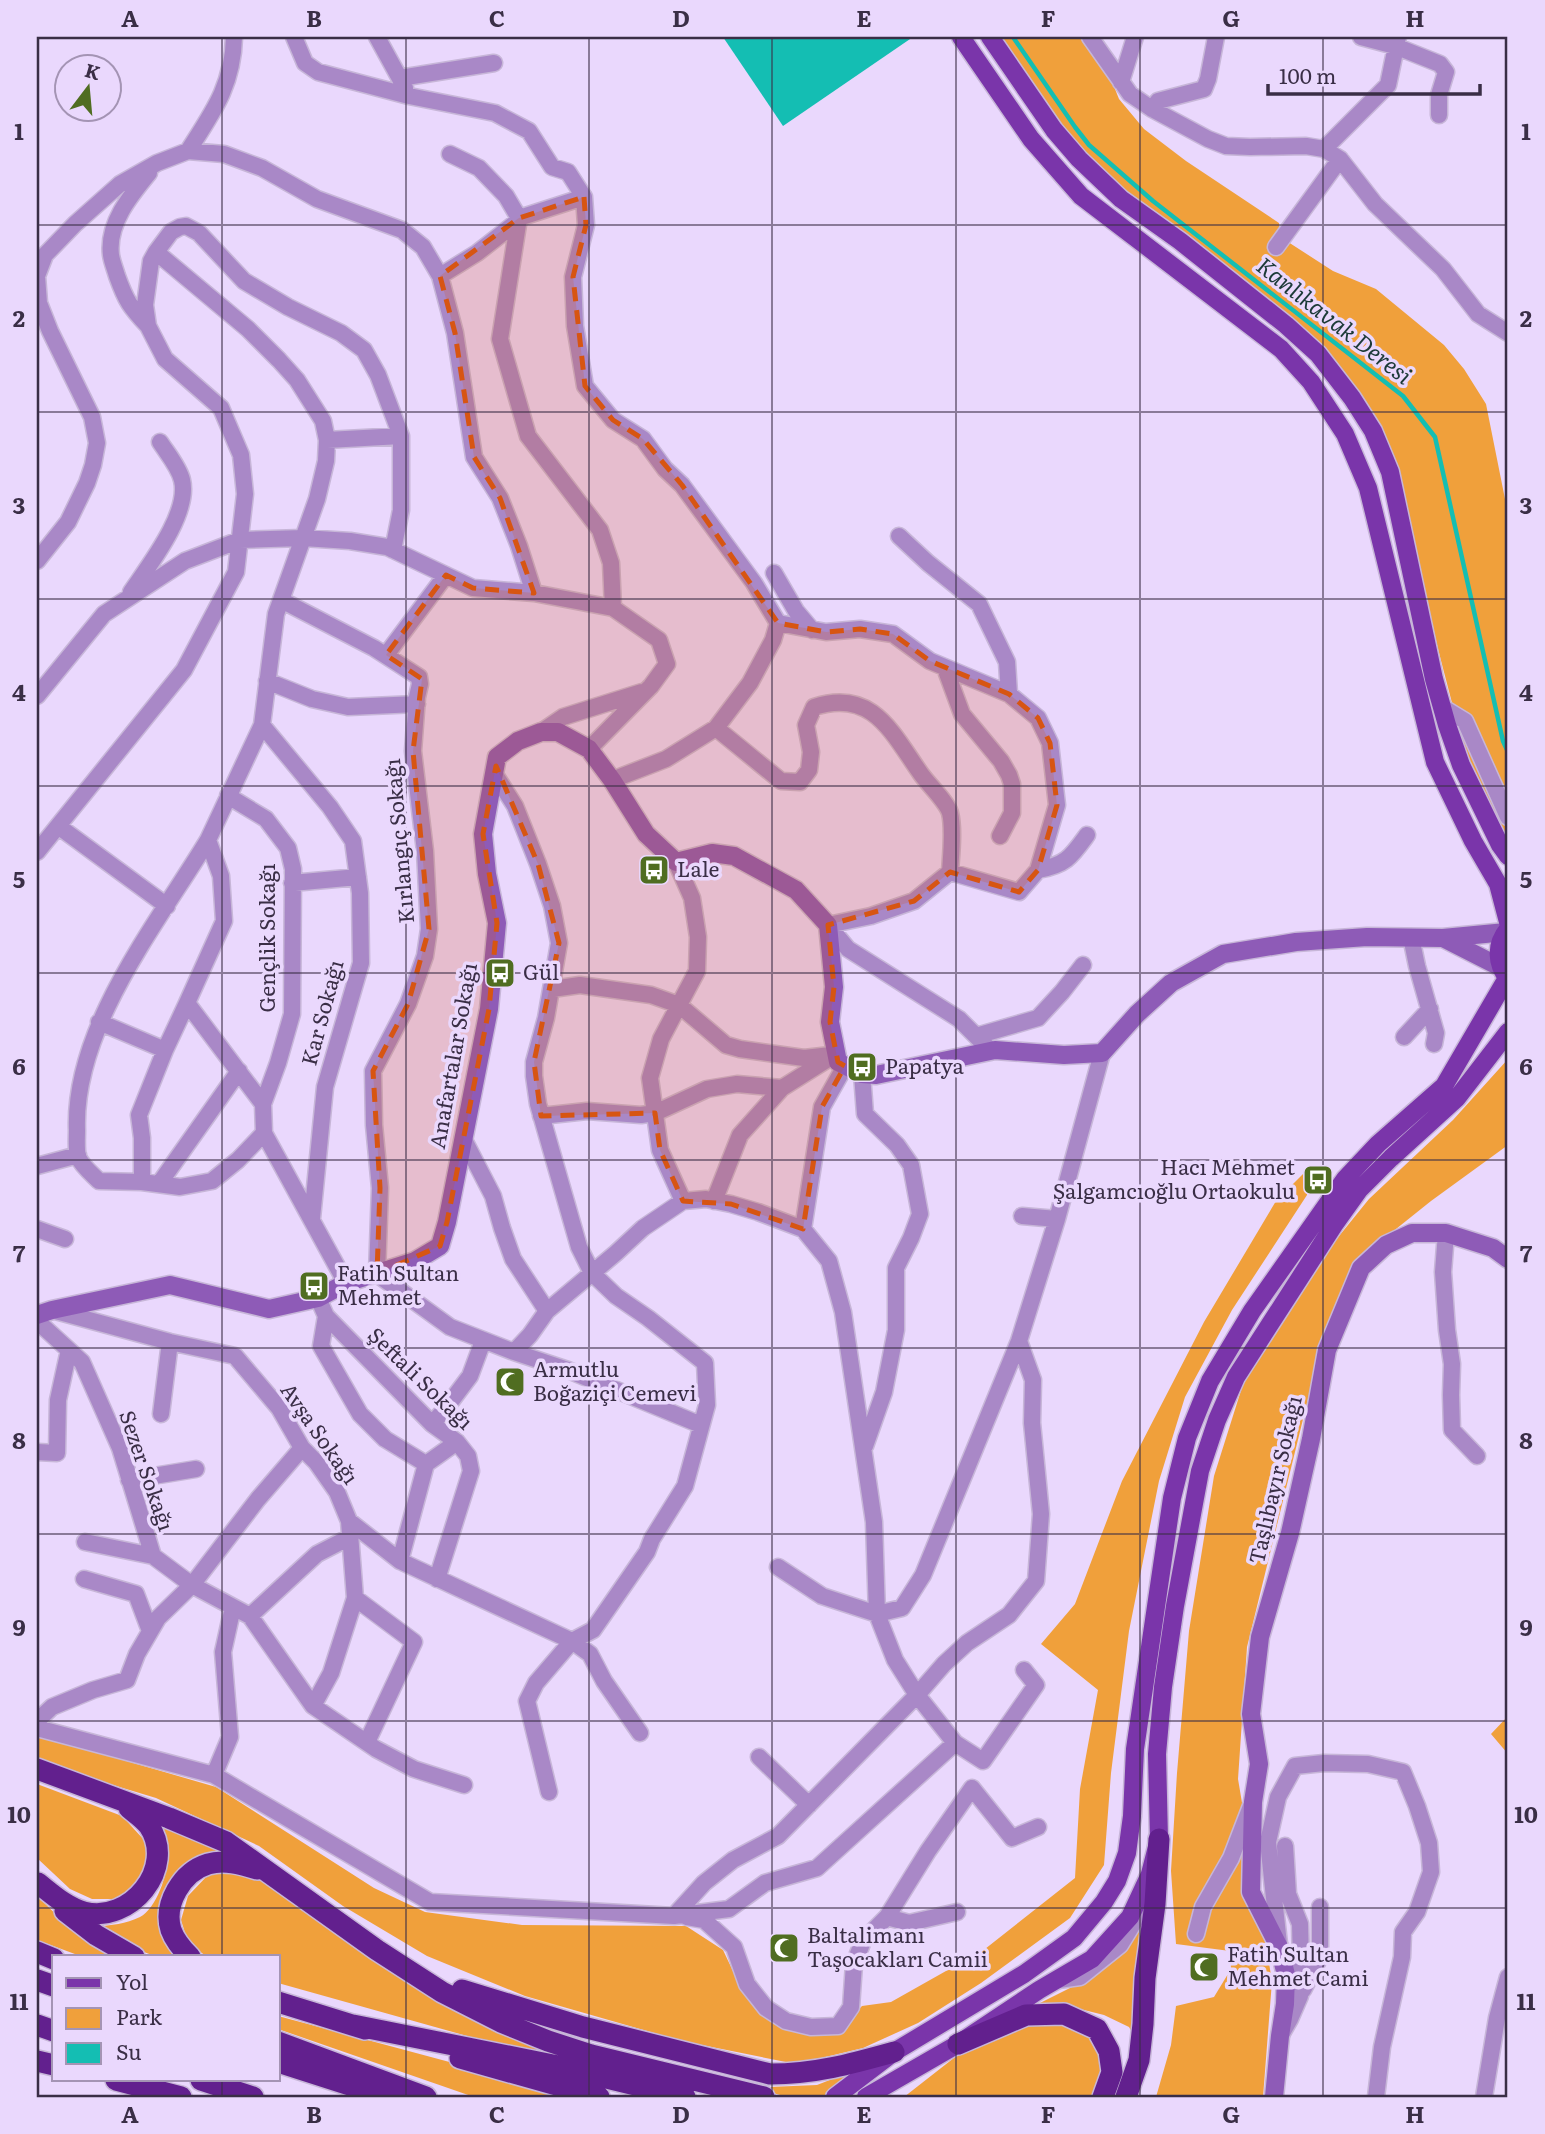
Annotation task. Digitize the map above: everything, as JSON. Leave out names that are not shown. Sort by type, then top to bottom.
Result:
[{"type":"highway","points":[[37,1769],[226,1842],[442,1992],[501,2022],[548,2041],[604,2058],[764,2097]]},
{"type":"highway","points":[[37,1882],[60,1900],[85,1912],[112,1912],[144,1891],[155,1874],[158,1849],[149,1826],[120,1800]]},
{"type":"highway","points":[[1126,2097],[1135,2075],[1140,2048],[1159,1839]]},
{"type":"highway","points":[[188,1955],[180,1947],[171,1929],[171,1905],[178,1886],[207,1864],[227,1862],[272,1874]]},
{"type":"highway","points":[[37,1882],[68,1914],[96,1935],[131,1955]]},
{"type":"highway","points":[[404,1967],[492,2000],[571,2024],[770,2074],[800,2074],[825,2070],[894,2052]]},
{"type":"highway","points":[[280,2001],[428,2049],[599,2097]]},
{"type":"highway","points":[[958,2044],[1026,2015],[1065,2014],[1097,2029],[1109,2051],[1112,2072],[1104,2097]]},
{"type":"highway","points":[[354,2025],[541,2062],[685,2097]]},
{"type":"highway","points":[[280,2043],[426,2097]]},
{"type":"highway","points":[[280,2063],[387,2097]]},
{"type":"highway","points":[[124,2082],[181,2097]]},
{"type":"highway","points":[[207,2082],[254,2097]]},
{"type":"main road","points":[[835,2097],[894,2052],[1024,1974],[1074,1938],[1094,1916],[1116,1881],[1127,1853],[1132,1816],[1135,1749],[1172,1498],[1187,1438],[1210,1381],[1252,1311],[1345,1179],[1378,1144],[1444,1086],[1505,975],[1498,955],[1507,928],[1498,884],[1435,762],[1368,488],[1345,433],[1311,382],[1281,349],[1081,196],[1031,139],[961,37]]},
{"type":"main road","points":[[990,37],[1054,130],[1079,159],[1122,199],[1180,241],[1286,325],[1318,354],[1373,431],[1390,472],[1442,707],[1461,765],[1508,856]]},
{"type":"main road","points":[[541,732],[558,732],[589,749],[646,834],[676,862],[712,853],[733,856],[796,890],[828,925],[834,987],[830,1022],[841,1060],[862,1074],[876,1075],[991,1051],[1064,1055],[1101,1053],[1137,1014],[1171,983],[1223,954],[1296,942],[1367,937],[1443,938],[1507,928]]},
{"type":"main road","name":"Anafartalar Sokağı","points":[[377,1274],[415,1261],[440,1247],[489,1009],[498,923],[487,874],[483,834],[497,757],[518,741],[541,732]]},
{"type":"main road","points":[[1443,938],[1505,975]]},
{"type":"main road","points":[[866,2097],[958,2044],[1092,1959],[1130,1917],[1150,1874],[1159,1839],[1157,1754],[1163,1687],[1200,1471],[1217,1420],[1236,1377],[1359,1190],[1457,1098],[1508,1032]]},
{"type":"main road","name":"Taşlıbayır Sokağı","points":[[1274,2097],[1286,1975],[1279,1947],[1251,1892],[1253,1802],[1259,1764],[1251,1714],[1260,1637],[1290,1533],[1327,1350],[1361,1268],[1386,1245],[1412,1233],[1446,1233],[1493,1248],[1508,1259]]},
{"type":"main road","points":[[44,1312],[170,1284],[269,1309],[318,1298],[346,1283],[377,1274]]},
{"type":"main road","points":[[893,2097],[914,2069]]},
{"type":"street","points":[[188,151],[219,104],[233,54],[234,37]]},
{"type":"street","points":[[294,37],[305,63],[318,72],[409,96],[495,113],[529,131],[552,167],[568,172],[584,197],[586,225],[573,277],[575,326],[585,386],[614,419],[643,439],[665,469],[682,485],[754,583],[778,623],[773,640],[750,683],[716,728],[666,759],[612,780]]},
{"type":"street","points":[[377,37],[409,96]]},
{"type":"street","points":[[1090,37],[1130,94],[1152,109],[1209,139],[1226,146],[1306,146],[1324,149],[1340,159],[1375,204],[1443,269],[1466,302],[1478,314],[1508,334]]},
{"type":"street","points":[[1121,82],[1135,37]]},
{"type":"street","points":[[1152,109],[1158,101],[1204,89],[1209,79],[1216,37]]},
{"type":"street","points":[[1361,37],[1396,42],[1440,64],[1446,72],[1439,95],[1439,115]]},
{"type":"street","points":[[1324,149],[1388,85],[1396,42]]},
{"type":"street","points":[[400,78],[494,63]]},
{"type":"street","points":[[37,561],[68,522],[87,483],[97,443],[92,417],[39,303],[37,276],[46,255],[75,224],[120,184],[157,163],[188,151],[224,154],[262,168],[317,199],[402,230],[423,247],[440,276],[455,333],[474,457],[500,498],[534,593]]},
{"type":"street","points":[[450,154],[479,168],[506,196],[519,219],[500,339],[528,436],[600,530],[611,563],[613,608]]},
{"type":"street","points":[[1276,247],[1340,159]]},
{"type":"street","points":[[37,852],[184,670],[236,572],[246,494],[241,455],[221,408],[165,359],[148,326],[128,305],[111,257],[111,242],[116,222],[130,196],[157,163]]},
{"type":"street","points":[[440,276],[477,253],[519,219],[584,197]]},
{"type":"street","points":[[148,326],[145,304],[151,261],[171,232],[186,226],[199,233],[244,281],[288,307],[341,333],[364,350],[378,374],[401,436],[401,510],[393,550]]},
{"type":"street","points":[[156,252],[248,329],[297,380],[323,421],[327,440],[326,461],[317,499],[276,614],[262,725],[208,840],[130,965],[99,1022],[83,1070],[76,1108],[78,1155],[99,1181],[180,1187],[212,1181],[238,1160],[264,1133]]},
{"type":"street","points":[[327,440],[401,436]]},
{"type":"street","points":[[126,599],[163,545],[184,499],[181,477],[160,442]]},
{"type":"street","points":[[899,536],[928,564],[979,604],[1007,662],[1009,694]]},
{"type":"street","points":[[37,696],[104,614],[185,561],[240,540],[303,538],[350,541],[387,547],[473,588],[534,593],[613,608],[659,640],[667,664],[646,691],[589,749]]},
{"type":"street","points":[[774,573],[796,611],[812,630]]},
{"type":"street","points":[[386,656],[446,575]]},
{"type":"street","name":"Kırlangıç Sokağı","points":[[281,600],[386,656],[419,677],[421,684],[413,751],[425,850],[429,929],[425,956],[408,1004],[373,1071],[374,1125],[380,1188],[377,1274]]},
{"type":"street","points":[[778,623],[826,632],[860,629],[893,634],[930,662],[1009,694],[1038,718],[1050,743],[1057,805],[1038,870],[1019,892],[950,872]]},
{"type":"street","points":[[945,668],[962,714],[1001,761],[1012,784],[1012,813],[1000,836]]},
{"type":"street","points":[[267,681],[312,699],[348,707],[417,705]]},
{"type":"street","points":[[541,732],[563,717],[646,691]]},
{"type":"street","points":[[716,728],[781,781],[800,782],[809,770],[811,752],[806,724],[814,707],[829,702],[850,702],[863,707],[879,719],[901,743],[950,811],[950,872],[914,901],[871,916],[828,925],[848,948],[959,1019],[991,1051]]},
{"type":"street","points":[[1442,707],[1465,721],[1508,817]]},
{"type":"street","name":"Kar Sokağı","points":[[262,725],[330,807],[353,841],[360,893],[361,963],[325,1087],[312,1217]]},
{"type":"street","points":[[494,773],[515,806],[538,864],[552,906],[559,943],[552,989],[534,1062],[535,1085],[541,1116],[579,1247],[592,1273],[616,1296],[705,1363],[707,1405],[685,1486],[652,1539],[647,1552],[593,1630],[572,1641],[536,1683],[527,1701],[549,1792]]},
{"type":"street","name":"Gençlik Sokağı","points":[[228,796],[266,819],[288,848],[293,869],[292,1014],[263,1104]]},
{"type":"street","points":[[58,826],[167,906]]},
{"type":"street","points":[[1038,870],[1054,867],[1069,859],[1087,835]]},
{"type":"street","points":[[150,1183],[139,1115],[165,1049],[225,921],[221,876],[208,840]]},
{"type":"street","points":[[676,862],[692,898],[698,937],[697,971],[661,1039],[650,1078],[660,1150],[683,1201]]},
{"type":"street","points":[[292,883],[358,877]]},
{"type":"street","points":[[1411,937],[1436,1033],[1434,1044]]},
{"type":"street","points":[[976,1036],[1038,1018],[1083,965]]},
{"type":"street","points":[[552,989],[580,985],[651,995],[679,1005],[716,1038],[733,1047],[804,1058],[841,1060]]},
{"type":"street","points":[[187,1003],[263,1104],[264,1133],[346,1283]]},
{"type":"street","points":[[1404,1037],[1430,1009]]},
{"type":"street","points":[[99,1022],[165,1049]]},
{"type":"street","points":[[778,1567],[822,1596],[877,1614],[902,1608],[919,1584],[1019,1341],[1057,1219],[1101,1053]]},
{"type":"street","points":[[714,1201],[740,1135],[782,1088],[841,1060]]},
{"type":"street","points":[[803,1229],[822,1107],[841,1060]]},
{"type":"street","points":[[150,1183],[239,1071]]},
{"type":"street","points":[[862,1074],[865,1114],[897,1145],[911,1165],[920,1214],[912,1238],[896,1268],[896,1330],[884,1392],[864,1449]]},
{"type":"street","points":[[541,1116],[587,1111],[641,1115],[655,1113],[707,1089],[737,1084],[782,1088]]},
{"type":"street","points":[[463,1138],[493,1196],[513,1259],[547,1311]]},
{"type":"street","points":[[37,1166],[78,1155]]},
{"type":"street","points":[[514,1352],[547,1311],[643,1228],[683,1201],[714,1201],[758,1212],[803,1229],[829,1261],[840,1299],[874,1522],[877,1614],[895,1660],[917,1695],[955,1743],[983,1761],[1036,1685],[1024,1670]]},
{"type":"street","points":[[1022,1216],[1057,1219]]},
{"type":"street","points":[[37,1229],[65,1239]]},
{"type":"street","points":[[1446,1233],[1443,1272],[1452,1364],[1452,1430],[1477,1456]]},
{"type":"street","points":[[377,1274],[450,1327],[568,1370],[701,1425]]},
{"type":"street","name":"Şeftali Sokağı","points":[[318,1298],[326,1317],[432,1424],[457,1442],[468,1456],[471,1471],[437,1579]]},
{"type":"street","name":"Avşa Sokağı","points":[[44,1312],[235,1356],[279,1408],[302,1448],[316,1462],[337,1492],[349,1529],[400,1561],[572,1641]]},
{"type":"street","points":[[326,1317],[321,1346],[360,1414],[385,1439],[426,1464]]},
{"type":"street","name":"Sezer Sokağı","points":[[37,1321],[82,1362],[120,1448],[153,1556],[192,1586],[250,1616],[313,1706],[376,1749],[414,1769],[464,1785]]},
{"type":"street","points":[[432,1424],[470,1376],[483,1341]]},
{"type":"street","points":[[674,1916],[704,1883],[733,1860],[778,1836],[917,1695],[944,1664],[967,1643],[1009,1615],[1036,1581],[1041,1514],[1032,1423],[1033,1380],[1019,1341]]},
{"type":"street","points":[[161,1414],[170,1342]]},
{"type":"street","points":[[37,1452],[57,1453],[58,1400],[69,1350]]},
{"type":"street","points":[[400,1561],[426,1464],[457,1442]]},
{"type":"street","points":[[37,1721],[52,1707],[93,1690],[127,1680],[137,1654],[158,1618],[192,1586],[258,1499],[302,1448]]},
{"type":"street","points":[[129,1480],[196,1469]]},
{"type":"street","points":[[313,1706],[331,1673],[355,1598],[349,1529]]},
{"type":"street","points":[[250,1616],[317,1554],[349,1529]]},
{"type":"street","points":[[85,1542],[153,1556]]},
{"type":"street","points":[[84,1579],[136,1594],[150,1632]]},
{"type":"street","points":[[355,1598],[414,1642],[367,1742]]},
{"type":"street","points":[[215,1775],[230,1737],[223,1652],[233,1607]]},
{"type":"street","points":[[572,1641],[590,1654],[604,1681],[640,1733]]},
{"type":"street","points":[[37,1728],[215,1775],[430,1902],[704,1920],[734,1947],[747,1983],[766,2008],[786,2021],[811,2027],[838,2026],[851,2007],[854,1964],[863,1941],[887,1917],[972,1788],[1012,1838],[1038,1827]]},
{"type":"street","points":[[674,1916],[729,1909],[765,1883],[817,1868],[955,1743]]},
{"type":"street","points":[[759,1757],[809,1805]]},
{"type":"street","points":[[1279,1947],[1268,1842],[1278,1797],[1295,1766],[1324,1763],[1368,1764],[1403,1772],[1429,1843],[1431,1872],[1417,1912],[1403,1932],[1402,1957],[1382,2047],[1376,2097]]},
{"type":"street","name":"Taşlıbayır Sokağı","points":[[1196,1934],[1203,1907],[1231,1858],[1253,1802]]},
{"type":"street","points":[[1285,1846],[1288,1894],[1300,1924],[1300,1996]]},
{"type":"street","points":[[1280,2036],[1320,1957],[1320,1907]]},
{"type":"street","points":[[887,1917],[909,1923],[957,1912]]},
{"type":"street","points":[[1484,2097],[1497,2018],[1508,1978]]},
{"type":"highlighted area","points":[[584,197],[586,225],[573,277],[585,386],[613,420],[643,439],[682,485],[778,623],[826,632],[860,629],[893,634],[930,661],[1009,694],[1038,718],[1050,743],[1057,805],[1038,870],[1019,892],[950,872],[914,901],[828,925],[834,987],[830,1022],[838,1062],[845,1066],[822,1107],[803,1229],[731,1204],[683,1201],[660,1150],[655,1113],[541,1116],[534,1062],[559,943],[538,864],[496,766],[483,834],[497,923],[489,1009],[447,1222],[440,1246],[377,1274],[380,1188],[373,1071],[408,1004],[429,929],[413,751],[422,679],[386,655],[446,575],[473,588],[534,593],[500,498],[474,457],[455,333],[440,276],[519,218]]},
{"type":"green space","points":[[996,37],[1083,37],[1115,79],[1119,99],[1144,129],[1186,161],[1279,223],[1285,240],[1333,271],[1376,289],[1444,345],[1464,369],[1486,404],[1508,514],[1508,839],[1486,798],[1463,745],[1400,481],[1376,424],[1347,376],[1334,361],[1111,181],[1067,137]]},
{"type":"green space","points":[[1508,1059],[1508,1145],[1431,1201],[1356,1261],[1322,1342],[1247,1647],[1238,1779],[1272,1981],[1263,2097],[1156,2097],[1171,2045],[1176,2006],[1214,1997],[1231,1969],[1230,1951],[1176,1944],[1171,1871],[1189,1631],[1214,1476],[1244,1381],[1310,1272],[1369,1199],[1453,1120]]},
{"type":"green space","points":[[1307,1170],[1307,1195],[1232,1310],[1185,1397],[1159,1481],[1129,1631],[1111,1773],[1104,1865],[1070,1918],[981,1983],[918,2023],[863,2048],[796,2064],[682,2041],[525,1996],[427,1956],[343,1906],[259,1846],[156,1798],[37,1762],[37,1735],[216,1787],[374,1888],[425,1912],[522,1925],[686,1926],[723,1950],[740,1986],[769,2020],[785,2030],[835,2034],[862,2006],[891,2002],[985,1949],[1075,1878],[1080,1789],[1098,1690],[1041,1644],[1075,1604],[1122,1481],[1204,1322],[1276,1201]]},
{"type":"green space","points":[[1508,1716],[1508,1754],[1491,1734]]},
{"type":"green space","points":[[37,1784],[122,1816],[145,1841],[148,1864],[139,1884],[120,1899],[92,1899],[70,1889],[37,1858]]},
{"type":"green space","points":[[157,1822],[226,1853],[198,1856],[178,1871],[164,1896],[183,1955],[152,1955],[131,1947],[96,1927],[140,1917],[153,1904],[168,1861],[164,1834]]},
{"type":"green space","points":[[229,1870],[260,1877],[563,2056],[485,2041],[280,1984],[280,1955],[204,1955],[188,1942],[181,1920],[188,1896],[207,1876]]},
{"type":"green space","points":[[37,1896],[69,1927],[112,1955],[78,1955],[37,1940]]},
{"type":"green space","points":[[1146,1909],[1138,2043],[1129,2027],[1104,2015],[1060,2004],[1024,2011],[1096,1975],[1132,1942]]},
{"type":"green space","points":[[280,2017],[579,2097],[474,2097],[280,2030]]},
{"type":"green space","points":[[1067,2020],[1090,2031],[1107,2075],[1098,2097],[904,2097],[959,2054],[1028,2022]]},
{"type":"green space","points":[[597,2047],[770,2087],[817,2085],[858,2069],[828,2097],[788,2097]]},
{"type":"water","points":[[723,37],[913,37],[783,126]]},
{"type":"waterway","name":"Kanlıkavak Deresi","points":[[1013,37],[1089,145],[1153,201],[1403,396],[1435,437],[1503,741],[1508,752]]},
{"type":"place","name":"Lale","points":[[654,870]]},
{"type":"place","name":"Gül","points":[[500,973]]},
{"type":"place","name":"Papatya","points":[[862,1067]]},
{"type":"place","name":"Hacı Mehmet Şalgamcıoğlu Ortaokulu","points":[[1318,1180]]},
{"type":"place","name":"Fatih Sultan Mehmet","points":[[314,1286]]},
{"type":"place","name":"Armutlu Boğaziçi Cemevi","points":[[510,1382]]},
{"type":"place","name":"Baltalimanı Taşocakları Camii","points":[[784,1948]]},
{"type":"place","name":"Fatih Sultan Mehmet Cami","points":[[1204,1967]]}]
